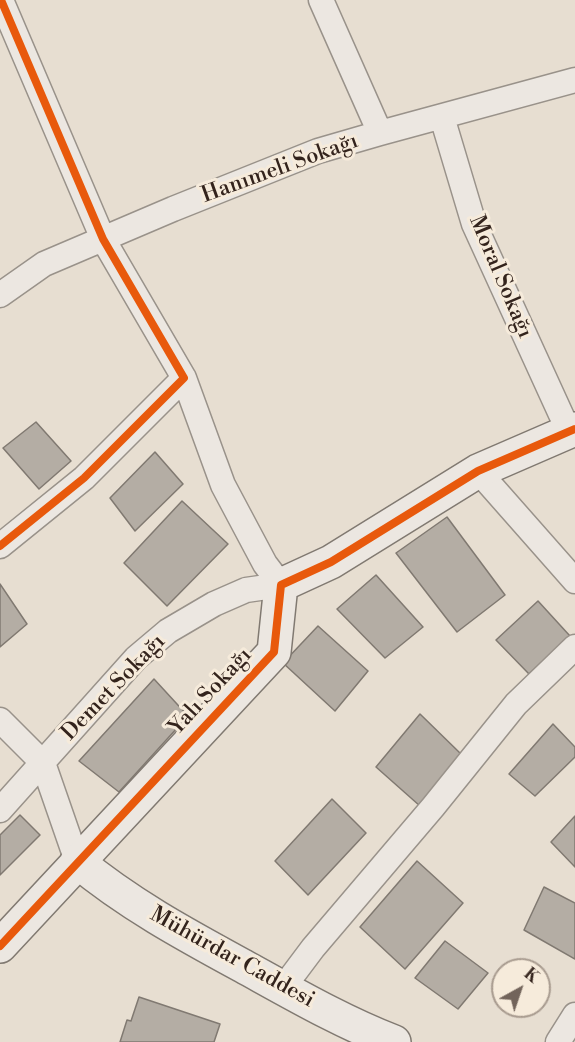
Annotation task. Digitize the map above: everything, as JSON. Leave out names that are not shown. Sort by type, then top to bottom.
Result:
[{"type":"street","points":[[2,0],[8,40],[103,238],[184,378],[223,485],[265,564],[281,585],[331,562],[478,471],[572,430]]},
{"type":"street","points":[[321,0],[380,133]]},
{"type":"street","name":"Hanımeli Sokağı","points":[[0,295],[44,264],[318,151],[575,80]]},
{"type":"street","name":"Moral Sokağı","points":[[442,117],[474,224],[572,430]]},
{"type":"street","points":[[0,546],[84,478],[184,378]]},
{"type":"street","points":[[478,471],[575,581]]},
{"type":"street","name":"Demet Sokağı","points":[[0,810],[136,658],[168,631],[214,604],[246,590],[281,585]]},
{"type":"street","name":"Yalı Sokağı","points":[[0,946],[274,652],[281,585]]},
{"type":"street","points":[[283,988],[313,948],[433,807],[516,704],[575,647]]},
{"type":"street","points":[[0,720],[43,764],[77,861]]},
{"type":"street","name":"Mühürdar Caddesi","points":[[77,861],[113,889],[223,955],[283,988],[394,1042]]},
{"type":"street","points":[[558,1042],[575,1015]]},
{"type":"building","points":[[36,422],[71,461],[39,489],[3,448]]},
{"type":"building","points":[[155,452],[183,484],[135,531],[110,498]]},
{"type":"building","points":[[182,501],[228,544],[167,606],[124,563]]},
{"type":"building","points":[[447,517],[505,595],[457,632],[396,553]]},
{"type":"building","points":[[376,575],[423,627],[385,658],[337,609]]},
{"type":"building","points":[[0,584],[27,624],[0,647]]},
{"type":"building","points":[[538,601],[570,636],[529,674],[496,640]]},
{"type":"building","points":[[318,626],[368,671],[335,711],[283,663]]},
{"type":"building","points":[[154,679],[188,716],[119,792],[79,761]]},
{"type":"building","points":[[420,714],[461,754],[420,806],[376,767]]},
{"type":"building","points":[[553,724],[575,747],[575,757],[535,796],[509,774]]},
{"type":"building","points":[[332,799],[366,833],[308,895],[275,861]]},
{"type":"building","points":[[20,815],[40,835],[0,875],[0,835]]},
{"type":"building","points":[[575,816],[575,867],[551,842]]},
{"type":"building","points":[[417,861],[463,903],[405,969],[360,927]]},
{"type":"building","points":[[544,887],[575,903],[575,959],[524,930]]},
{"type":"building","points":[[445,941],[488,973],[458,1009],[415,978]]},
{"type":"building","points":[[139,997],[220,1024],[214,1042],[120,1042],[127,1020],[131,1021]]},
{"type":"cycle path","points":[[0,546],[84,478],[184,378],[103,239],[1,0]]},
{"type":"cycle path","points":[[0,946],[274,652],[281,585],[331,562],[478,471],[575,429]]}]
